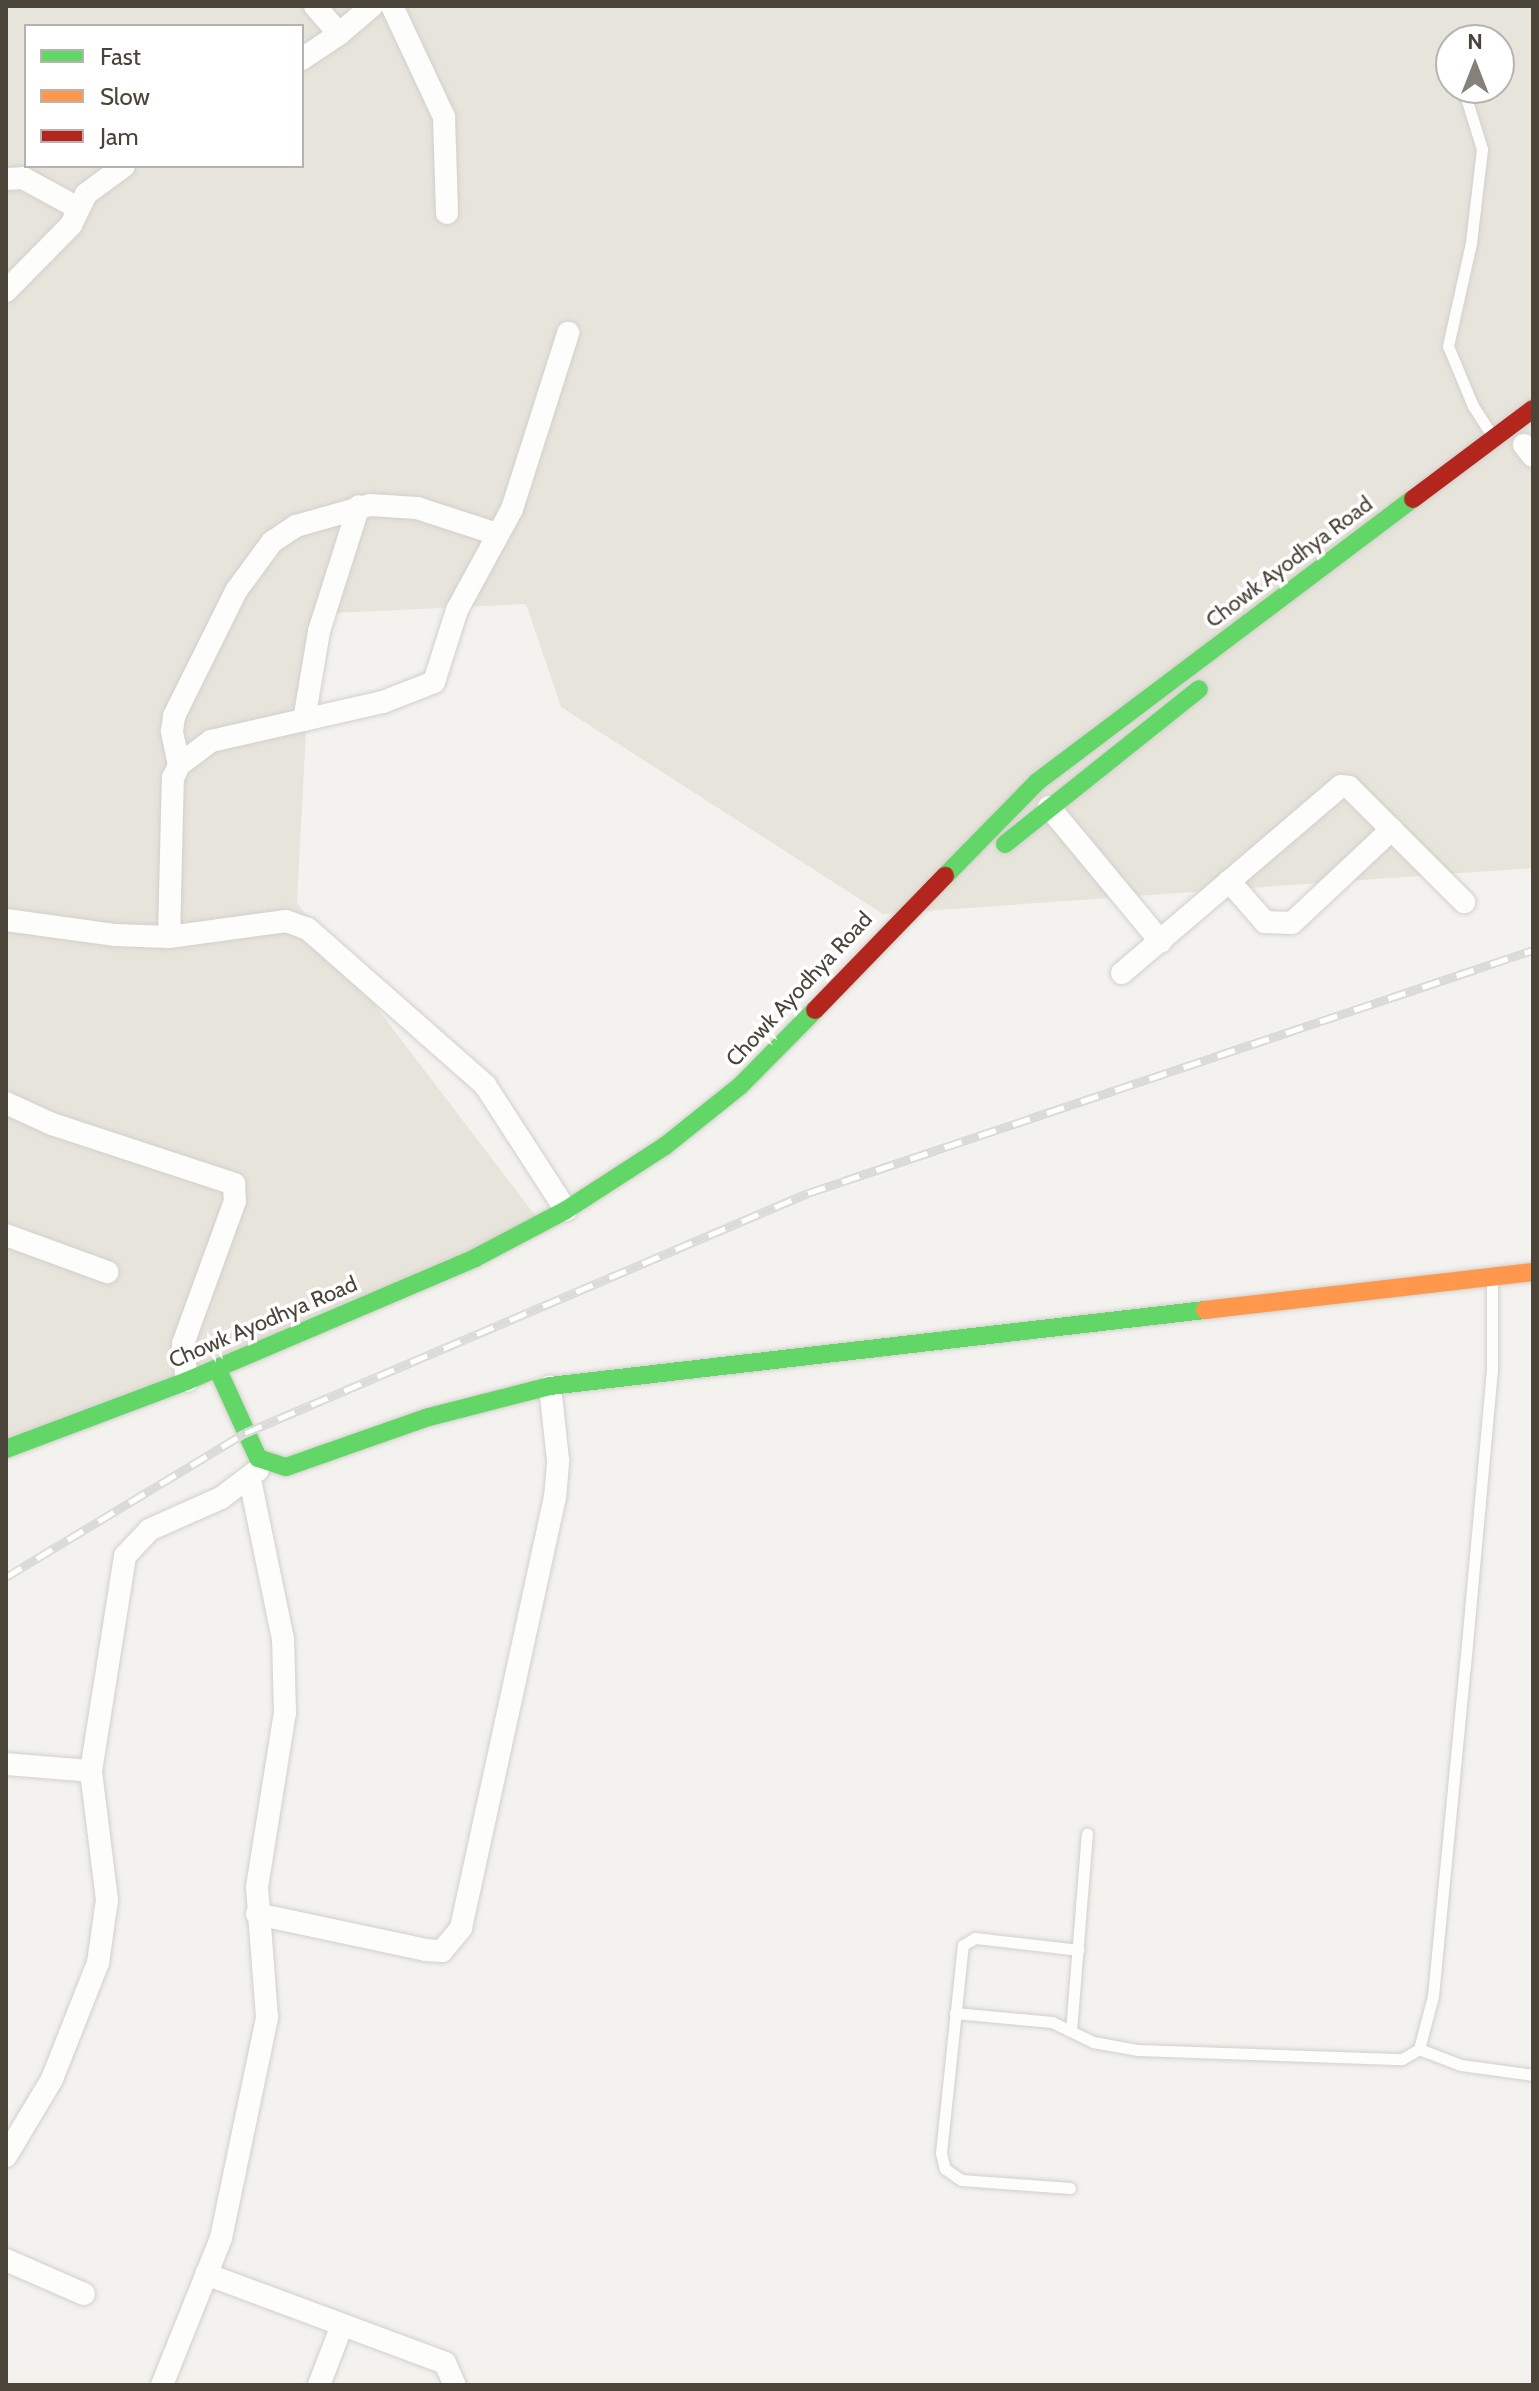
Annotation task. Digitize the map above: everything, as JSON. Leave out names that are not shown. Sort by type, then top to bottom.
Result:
[{"type":"main road","name":"Chowk Ayodhya Road","points":[[6,1449],[187,1381],[475,1258],[566,1210],[665,1146],[740,1086],[944,872],[1037,782],[1105,726],[1533,409]]},
{"type":"main road","name":"Chowk Ayodhya Road","points":[[725,1124],[1049,807],[1209,681]]},
{"type":"main road","points":[[1105,726],[1124,748]]},
{"type":"main road","points":[[217,1368],[217,1394],[257,1471],[286,1467],[429,1417],[550,1386],[1533,1272]]},
{"type":"main road","points":[[217,1394],[253,1379]]},
{"type":"street","points":[[315,6],[339,34]]},
{"type":"street","points":[[304,58],[372,6]]},
{"type":"street","points":[[392,6],[447,128],[447,213]]},
{"type":"street","points":[[6,291],[71,225],[78,208],[97,184],[121,168]]},
{"type":"street","points":[[6,179],[23,178],[78,208]]},
{"type":"street","points":[[169,937],[173,778],[179,765],[211,741],[383,702],[434,682],[457,610],[512,509],[568,333]]},
{"type":"street","points":[[179,765],[172,731],[174,716],[258,554],[296,526],[359,506],[417,508],[497,534]]},
{"type":"street","points":[[304,720],[319,631],[359,506]]},
{"type":"street","points":[[1122,973],[1341,786],[1349,787],[1464,902]]},
{"type":"street","points":[[1049,807],[1161,942]]},
{"type":"street","points":[[1229,881],[1265,922],[1292,923],[1392,829]]},
{"type":"street","points":[[6,920],[169,937],[286,921],[327,941],[485,1085],[566,1210]]},
{"type":"street","points":[[6,1103],[52,1124],[234,1184],[235,1201],[183,1344],[187,1381]]},
{"type":"street","points":[[6,1235],[107,1272]]},
{"type":"street","points":[[257,1914],[426,1950],[442,1951],[461,1928],[555,1498],[558,1460],[550,1386]]},
{"type":"street","points":[[6,2156],[52,2079],[98,1963],[107,1900],[91,1771],[125,1556],[149,1530],[257,1471],[283,1639],[285,1713],[257,1914],[268,1977],[267,2017],[221,2238],[162,2385]]},
{"type":"street","points":[[6,1764],[91,1771]]},
{"type":"street","points":[[6,2260],[84,2294]]},
{"type":"street","points":[[206,2274],[445,2363],[455,2385]]},
{"type":"street","points":[[319,2385],[342,2325]]},
{"type":"lane","points":[[1468,104],[1482,149],[1471,243],[1448,346],[1467,395],[1493,437]]},
{"type":"lane","points":[[955,2013],[1052,2022],[1107,2046],[1138,2050],[1402,2059],[1419,2049],[1433,1996],[1465,1666],[1492,1371],[1492,1276]]},
{"type":"lane","points":[[1071,2031],[1087,1834]]},
{"type":"lane","points":[[1070,2188],[961,2180],[945,2169],[941,2153],[961,1953],[968,1939],[1078,1950]]},
{"type":"lane","points":[[1419,2049],[1461,2065],[1533,2075]]},
{"type":"shaded area","points":[[6,6],[1533,6],[1533,868],[883,914],[561,707],[526,604],[312,614],[297,903],[547,1231],[6,1448]]},
{"type":"railway","points":[[6,1577],[245,1433],[808,1193],[1533,950]]},
{"type":"traffic: fast","points":[[945,876],[1037,782],[1413,499]]},
{"type":"traffic: fast","points":[[1005,844],[1199,689]]},
{"type":"traffic: fast","points":[[6,1449],[187,1381],[475,1258],[566,1210],[665,1146],[740,1086],[815,1010]]},
{"type":"traffic: fast","points":[[217,1368],[258,1458],[286,1467],[429,1417],[550,1386],[1205,1310]]},
{"type":"traffic: slow","points":[[1205,1310],[1533,1272]]},
{"type":"traffic: jam","points":[[1413,499],[1533,409]]},
{"type":"traffic: jam","points":[[815,1010],[945,876]]}]
